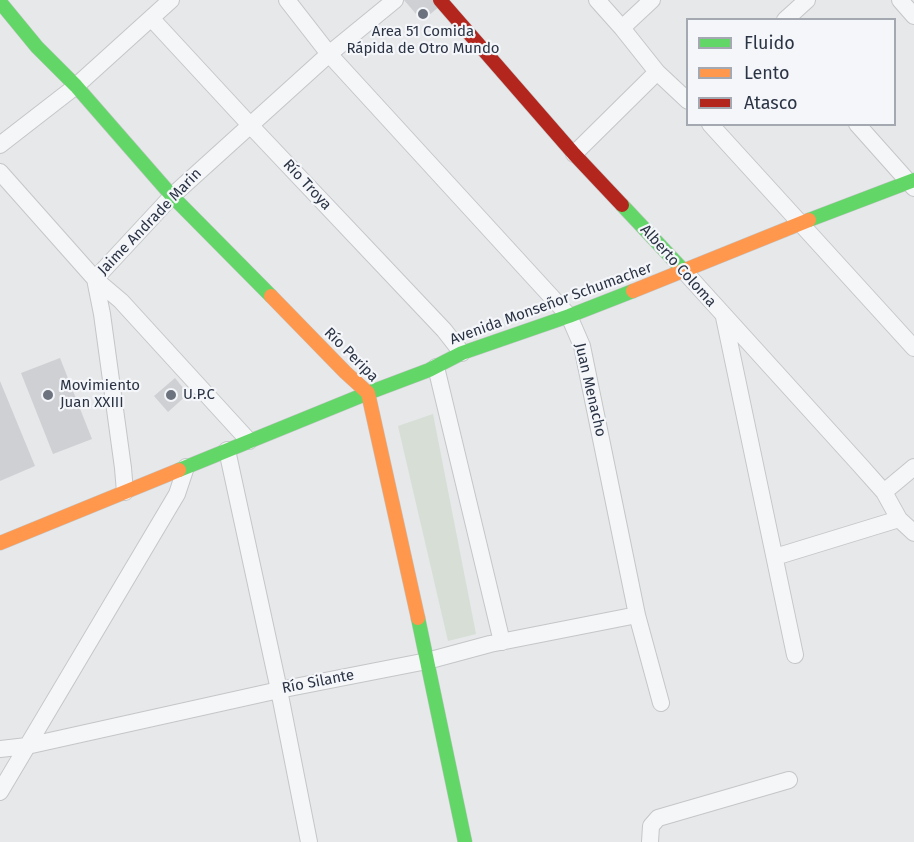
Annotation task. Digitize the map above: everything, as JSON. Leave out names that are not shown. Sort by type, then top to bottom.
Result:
[{"type":"street","points":[[0,144],[76,86],[171,0]]},
{"type":"street","name":"Juan Menacho","points":[[287,0],[329,54],[569,316],[582,346],[637,615],[661,703]]},
{"type":"street","name":"Jaime Andrade Marin","points":[[125,492],[102,314],[95,279],[172,196],[329,54],[394,0]]},
{"type":"street","name":"Alberto Coloma","points":[[441,0],[574,154],[684,271],[884,492],[899,519],[914,533]]},
{"type":"street","points":[[597,0],[657,72],[686,100]]},
{"type":"street","points":[[622,28],[652,0]]},
{"type":"street","points":[[787,18],[807,0]]},
{"type":"street","points":[[900,0],[914,16]]},
{"type":"street","name":"Río Peripa","points":[[0,2],[37,47],[76,86],[172,196],[368,393],[465,842]]},
{"type":"street","name":"Río Troya","points":[[151,18],[436,321],[462,353]]},
{"type":"street","points":[[574,154],[657,72]]},
{"type":"street","points":[[712,126],[914,348]]},
{"type":"street","points":[[859,126],[912,183]]},
{"type":"street","points":[[0,172],[95,279],[121,301],[249,441]]},
{"type":"street","name":"Avenida Monseñor Schumacher","points":[[0,543],[436,367],[462,353],[569,316],[801,223],[912,183]]},
{"type":"street","points":[[724,316],[795,655]]},
{"type":"street","points":[[436,367],[502,642]]},
{"type":"street","points":[[227,450],[309,842]]},
{"type":"street","points":[[0,792],[177,494],[186,467]]},
{"type":"street","points":[[884,492],[914,467]]},
{"type":"street","points":[[775,557],[899,519]]},
{"type":"street","name":"Río Silante","points":[[0,750],[637,615]]},
{"type":"street","points":[[650,842],[651,826],[658,818],[789,780]]},
{"type":"shaded area","points":[[433,414],[476,634],[448,641],[398,426]]},
{"type":"building","name":"Area 51 Comida Rápida de Otro Mundo","points":[[404,0],[434,0],[440,6],[422,21]]},
{"type":"building","points":[[60,358],[92,439],[53,454],[21,373]]},
{"type":"building","name":"U.P.C","points":[[175,378],[188,394],[168,412],[154,396]]},
{"type":"building","points":[[0,381],[35,466],[0,481]]},
{"type":"traffic: fast","points":[[0,2],[37,47],[76,86],[172,196],[271,296]]},
{"type":"traffic: fast","points":[[809,220],[914,180]]},
{"type":"traffic: fast","points":[[622,205],[684,271]]},
{"type":"traffic: fast","points":[[179,470],[429,370],[462,353],[633,291]]},
{"type":"traffic: fast","points":[[418,618],[465,842]]},
{"type":"traffic: slow","points":[[633,291],[809,220]]},
{"type":"traffic: slow","points":[[271,296],[368,393],[418,618]]},
{"type":"traffic: slow","points":[[0,543],[179,470]]},
{"type":"traffic: jam","points":[[440,0],[574,154],[622,205]]},
{"type":"place","name":"Area 51 Comida Rápida de Otro Mundo","points":[[423,14]]},
{"type":"place","name":"Movimiento Juan XXIII","points":[[48,395]]},
{"type":"place","name":"U.P.C","points":[[171,395]]}]
